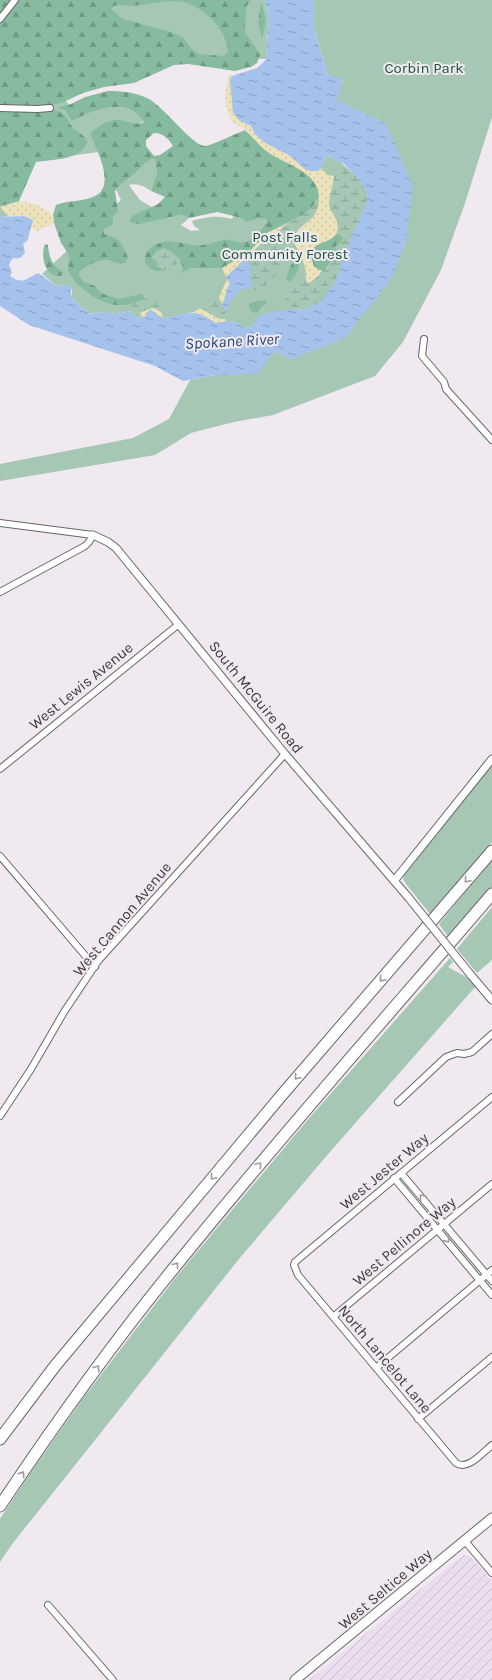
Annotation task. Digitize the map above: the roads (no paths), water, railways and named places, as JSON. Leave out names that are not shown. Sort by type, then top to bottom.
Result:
[{"type":"highway","points":[[0,1439],[55,1366],[276,1102],[492,851]]},
{"type":"highway","points":[[0,1506],[32,1457],[91,1376],[186,1252],[337,1073],[492,894]]},
{"type":"main road","name":"West Seltice Way","points":[[295,1680],[492,1518]]},
{"type":"street","points":[[0,19],[15,0]]},
{"type":"street","points":[[0,108],[50,108]]},
{"type":"street","points":[[424,339],[422,355],[444,382],[446,389],[492,440]]},
{"type":"street","points":[[0,523],[93,535],[90,542],[83,547],[0,592]]},
{"type":"street","name":"South McGuire Road","points":[[93,535],[108,542],[116,548],[285,754],[408,897],[492,1000]]},
{"type":"street","name":"West Lewis Avenue","points":[[0,769],[179,624]]},
{"type":"street","name":"West Cannon Avenue","points":[[0,1116],[31,1069],[64,1012],[95,967],[285,754]]},
{"type":"street","points":[[394,882],[492,759]]},
{"type":"street","points":[[0,856],[95,967]]},
{"type":"street","points":[[398,1102],[446,1057],[457,1053],[464,1054],[472,1052],[492,1034]]},
{"type":"street","name":"West Jester Way","points":[[294,1266],[295,1262],[492,1097]]},
{"type":"street","points":[[401,1173],[444,1224],[489,1272],[492,1281]]},
{"type":"street","points":[[394,1178],[492,1295]]},
{"type":"street","name":"West Pellinore Way","points":[[333,1317],[492,1184]]},
{"type":"street","name":"North Lancelot Lane","points":[[294,1266],[298,1275],[456,1463],[461,1466],[469,1464],[492,1445]]},
{"type":"street","points":[[376,1368],[489,1272]]},
{"type":"street","points":[[418,1419],[492,1357]]},
{"type":"street","points":[[465,1541],[492,1573]]},
{"type":"street","points":[[48,1605],[113,1680]]},
{"type":"water","name":"Spokane River","points":[[264,0],[314,0],[314,30],[328,75],[343,79],[337,100],[386,124],[413,187],[406,242],[392,278],[345,338],[292,359],[274,352],[257,374],[216,375],[183,381],[155,366],[29,325],[0,306],[0,217],[24,216],[33,220],[28,240],[23,244],[25,252],[21,257],[11,260],[9,265],[12,272],[10,276],[21,281],[38,273],[57,286],[70,286],[72,298],[89,314],[102,312],[117,314],[130,311],[134,316],[140,318],[146,316],[147,312],[151,310],[160,317],[164,318],[194,313],[202,315],[216,323],[231,321],[247,328],[252,327],[258,317],[269,313],[283,310],[306,309],[322,301],[336,280],[352,235],[367,201],[366,191],[358,178],[344,164],[329,156],[325,156],[321,168],[318,171],[305,169],[289,155],[264,142],[255,134],[251,126],[240,121],[233,113],[230,80],[232,76],[257,68],[267,59],[268,14]]},
{"type":"water","points":[[243,261],[246,261],[251,266],[250,277],[253,284],[248,289],[242,289],[230,301],[228,310],[225,311],[222,305],[230,284],[226,277]]},
{"type":"park label","name":"Corbin Park","points":[[424,68]]},
{"type":"park label","name":"Post Falls Community Forest","points":[[285,246]]}]
